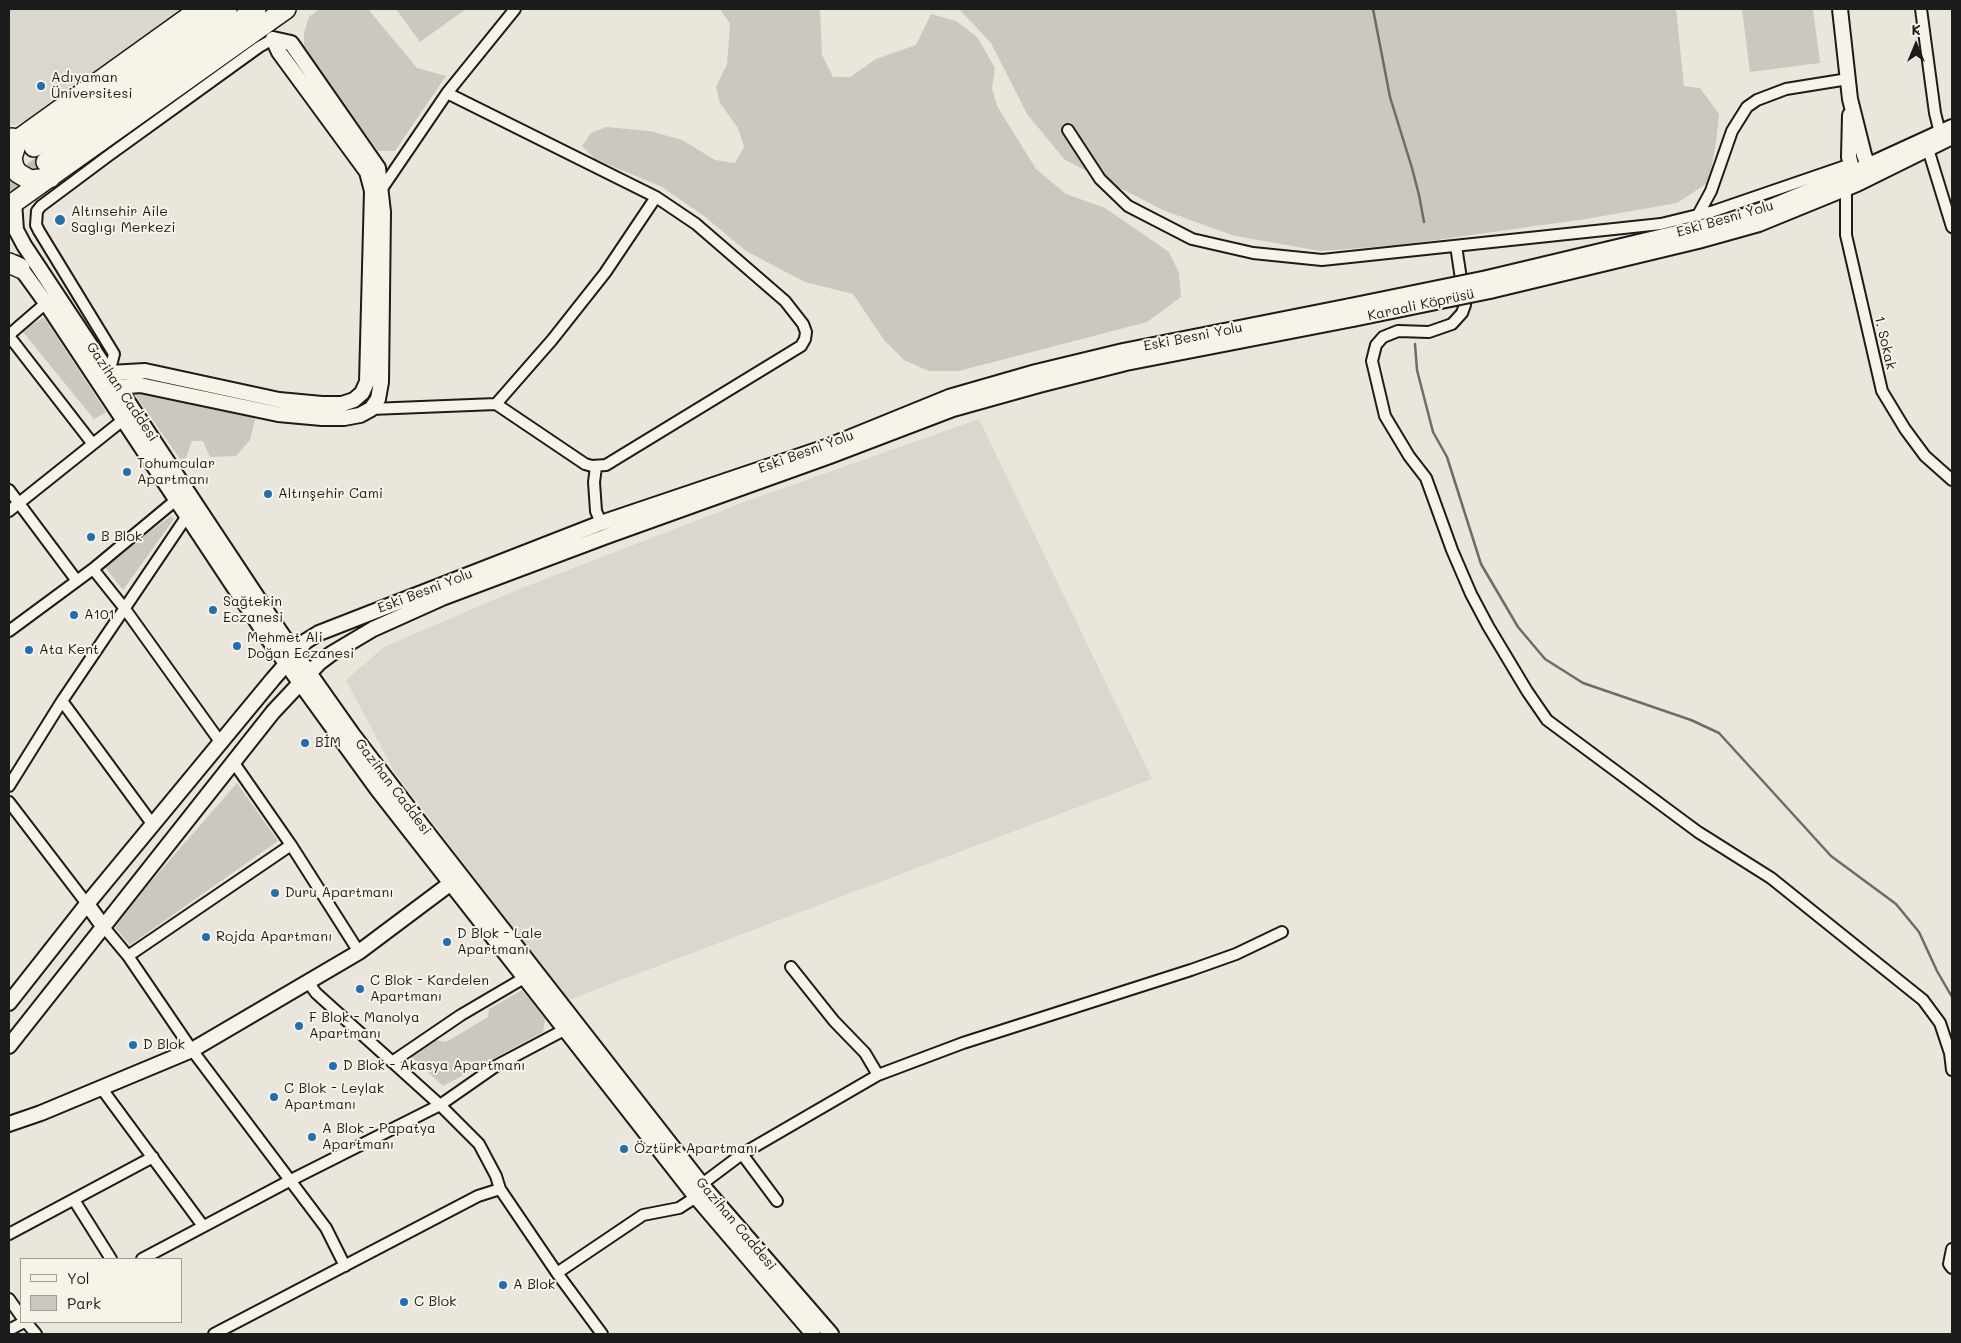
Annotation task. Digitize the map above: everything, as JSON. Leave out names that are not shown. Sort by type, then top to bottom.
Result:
[{"type":"highway","points":[[11,201],[28,152],[200,9]]},
{"type":"highway","points":[[28,152],[227,9]]},
{"type":"highway","points":[[28,152],[256,9]]},
{"type":"highway","points":[[28,152],[286,9]]},
{"type":"main road","points":[[1840,9],[1850,99],[1870,171]]},
{"type":"main road","points":[[118,387],[140,385],[278,414],[313,417],[344,418],[360,415],[370,409],[378,399],[380,390],[382,212],[376,191],[367,172],[279,52],[274,39]]},
{"type":"main road","points":[[1850,99],[1848,141],[1852,177]]},
{"type":"main road","name":"Eski Besni Yolu","points":[[1489,284],[1739,230],[1779,216],[1852,177],[1928,149],[1948,132]]},
{"type":"main road","name":"Eski Besni Yolu","points":[[1870,171],[1948,132]]},
{"type":"main road","points":[[110,373],[145,371],[279,400],[342,404],[354,400],[362,393],[367,382],[370,212],[376,191]]},
{"type":"main road","name":"Gazihan Caddesi","points":[[11,201],[16,230],[19,236],[296,653],[305,678],[371,781],[696,1198],[812,1334]]},
{"type":"main road","name":"Gazihan Caddesi","points":[[12,263],[46,303],[286,664],[305,678],[354,735],[422,827],[702,1184],[831,1334]]},
{"type":"main road","name":"Karaali Köprüsü","points":[[1351,313],[1489,284]]},
{"type":"main road","name":"Eski Besni Yolu","points":[[9,1003],[87,904],[286,664],[306,641],[326,630],[601,523],[826,447],[949,397],[978,388],[1123,351],[1351,313]]},
{"type":"main road","name":"Eski Besni Yolu","points":[[9,1046],[273,712],[331,654],[373,629],[442,598],[953,409],[1126,363],[1351,313]]},
{"type":"main road","points":[[281,632],[302,634],[326,630]]},
{"type":"main road","points":[[9,1124],[41,1113],[192,1050],[359,952],[451,884]]},
{"type":"main road","points":[[87,904],[103,926]]},
{"type":"main road","points":[[9,1132],[41,1113]]},
{"type":"street","points":[[376,191],[448,93],[515,9]]},
{"type":"street","points":[[1921,9],[1935,113],[1948,132]]},
{"type":"street","points":[[110,373],[114,354],[39,231],[36,225],[38,212],[41,206],[108,156],[259,47],[274,39]]},
{"type":"street","points":[[1698,215],[1711,192],[1732,132],[1747,107],[1757,100],[1786,89],[1848,79]]},
{"type":"street","points":[[370,409],[496,404],[586,464],[606,465],[801,346],[805,339],[806,332],[803,324],[785,301],[696,224],[656,197],[448,93]]},
{"type":"street","points":[[1068,130],[1100,179],[1128,206],[1192,239],[1253,253],[1322,260],[1661,224],[1852,177]]},
{"type":"street","points":[[1928,149],[1952,227]]},
{"type":"street","name":"1. Sokak","points":[[1852,177],[1846,235],[1882,391],[1905,429],[1925,456],[1952,480]]},
{"type":"street","points":[[496,404],[552,340],[605,273],[656,197]]},
{"type":"street","points":[[1456,246],[1465,305],[1462,313],[1452,324],[1430,332],[1398,331],[1383,337],[1376,345],[1372,361],[1385,416],[1409,456],[1426,478],[1452,550],[1472,594],[1512,667],[1547,720],[1698,832],[1771,878],[1922,1000],[1940,1023],[1950,1053],[1952,1070]]},
{"type":"street","points":[[46,303],[9,336],[92,443]]},
{"type":"street","points":[[9,511],[123,420]]},
{"type":"street","points":[[596,466],[594,482],[596,511],[601,523]]},
{"type":"street","points":[[9,490],[77,581]]},
{"type":"street","points":[[9,631],[94,569],[176,500]]},
{"type":"street","points":[[9,786],[62,700],[187,516]]},
{"type":"street","points":[[94,569],[221,742]]},
{"type":"street","points":[[62,700],[153,825]]},
{"type":"street","points":[[234,763],[291,845],[359,952]]},
{"type":"street","points":[[9,802],[87,904]]},
{"type":"street","points":[[128,956],[291,845]]},
{"type":"street","points":[[103,926],[128,956],[192,1050],[326,1228],[345,1266]]},
{"type":"street","points":[[702,1184],[742,1154],[878,1075],[963,1043],[1192,970],[1236,954],[1282,932]]},
{"type":"street","points":[[791,967],[834,1021],[865,1053],[878,1075]]},
{"type":"street","points":[[392,1062],[461,1015],[524,978]]},
{"type":"street","points":[[308,982],[316,993],[440,1104],[474,1138],[483,1149],[500,1189],[557,1273],[602,1334]]},
{"type":"street","points":[[144,1258],[440,1104],[496,1066],[564,1030]]},
{"type":"street","points":[[102,1088],[203,1226]]},
{"type":"street","points":[[742,1154],[778,1201]]},
{"type":"street","points":[[9,1234],[153,1157]]},
{"type":"street","points":[[214,1334],[478,1196],[500,1189]]},
{"type":"street","points":[[557,1273],[643,1214],[679,1208],[696,1198]]},
{"type":"street","points":[[74,1200],[110,1258]]},
{"type":"street","points":[[1952,1249],[1950,1264],[1952,1268]]},
{"type":"street","points":[[9,1299],[20,1315]]},
{"type":"street","points":[[9,1330],[23,1323]]},
{"type":"street","points":[[26,1323],[36,1334]]},
{"type":"shaded area","name":"Adıyaman Üniversitesi","points":[[9,9],[181,9],[27,120],[9,127]]},
{"type":"shaded area","points":[[979,419],[1152,779],[568,1000],[395,773],[346,680],[384,647],[517,590],[747,501]]},
{"type":"green space","points":[[319,9],[368,9],[417,68],[446,76],[395,151],[378,151],[304,49],[304,33],[309,17]]},
{"type":"green space","points":[[396,9],[466,9],[420,42]]},
{"type":"green space","points":[[720,9],[820,9],[822,55],[833,77],[850,77],[876,59],[916,45],[931,14],[956,21],[977,37],[995,68],[992,88],[997,106],[1036,169],[1066,194],[1105,208],[1169,252],[1179,273],[1181,297],[1147,322],[959,371],[929,371],[904,360],[884,340],[853,294],[805,282],[746,251],[704,216],[662,187],[595,159],[582,146],[591,133],[606,127],[650,131],[682,140],[715,160],[735,163],[744,147],[738,128],[720,103],[716,87],[727,64],[730,24]]},
{"type":"green space","points":[[959,9],[1676,9],[1684,86],[1700,88],[1719,114],[1709,182],[1677,203],[1586,219],[1400,245],[1321,251],[1235,236],[1165,211],[1065,160],[1027,114],[991,43]]},
{"type":"green space","points":[[1742,9],[1813,9],[1820,63],[1750,72]]},
{"type":"green space","points":[[44,317],[106,412],[94,419],[22,331]]},
{"type":"green space","points":[[136,393],[256,415],[250,440],[236,456],[210,457],[203,441],[192,441],[186,458],[180,459],[135,395]]},
{"type":"green space","points":[[171,516],[174,519],[123,590],[104,566]]},
{"type":"green space","points":[[237,783],[278,841],[130,945],[113,925]]},
{"type":"green space","points":[[522,990],[545,1019],[543,1032],[443,1086],[409,1055],[436,1040],[446,1042],[488,1017],[489,1009]]},
{"type":"waterway","points":[[1373,9],[1390,97],[1412,168],[1424,222]]},
{"type":"waterway","points":[[1415,344],[1417,370],[1433,432],[1447,457],[1481,564],[1518,627],[1545,659],[1583,683],[1691,720],[1719,733],[1831,856],[1896,904],[1919,932],[1937,971],[1952,997]]},
{"type":"tunnel","points":[[9,188],[46,162]]},
{"type":"place","name":"Adıyaman Üniversitesi","points":[[41,86]]},
{"type":"place","name":"Altınsehir Aile Saglıgı Merkezi","points":[[60,220]]},
{"type":"place","name":"Tohumcular Apartmanı","points":[[127,472]]},
{"type":"place","name":"Altınşehir Cami","points":[[268,494]]},
{"type":"place","name":"B Blok","points":[[91,537]]},
{"type":"place","name":"Sağtekin Eczanesi","points":[[213,610]]},
{"type":"place","name":"A101","points":[[74,615]]},
{"type":"place","name":"Mehmet Ali Doğan Eczanesi","points":[[237,646]]},
{"type":"place","name":"Ata Kent","points":[[29,650]]},
{"type":"place","name":"BİM","points":[[305,743]]},
{"type":"place","name":"Duru Apartmanı","points":[[275,893]]},
{"type":"place","name":"Rojda Apartmanı","points":[[206,937]]},
{"type":"place","name":"D Blok - Lale Apartmanı","points":[[447,942]]},
{"type":"place","name":"C Blok - Kardelen Apartmanı","points":[[360,989]]},
{"type":"place","name":"F Blok - Manolya Apartmanı","points":[[299,1026]]},
{"type":"place","name":"D Blok","points":[[133,1045]]},
{"type":"place","name":"D Blok - Akasya Apartmanı","points":[[333,1066]]},
{"type":"place","name":"C Blok - Leylak Apartmanı","points":[[274,1097]]},
{"type":"place","name":"A Blok - Papatya Apartmanı","points":[[312,1137]]},
{"type":"place","name":"Öztürk Apartmanı","points":[[624,1149]]},
{"type":"place","name":"A Blok","points":[[503,1285]]},
{"type":"place","name":"C Blok","points":[[404,1302]]}]
